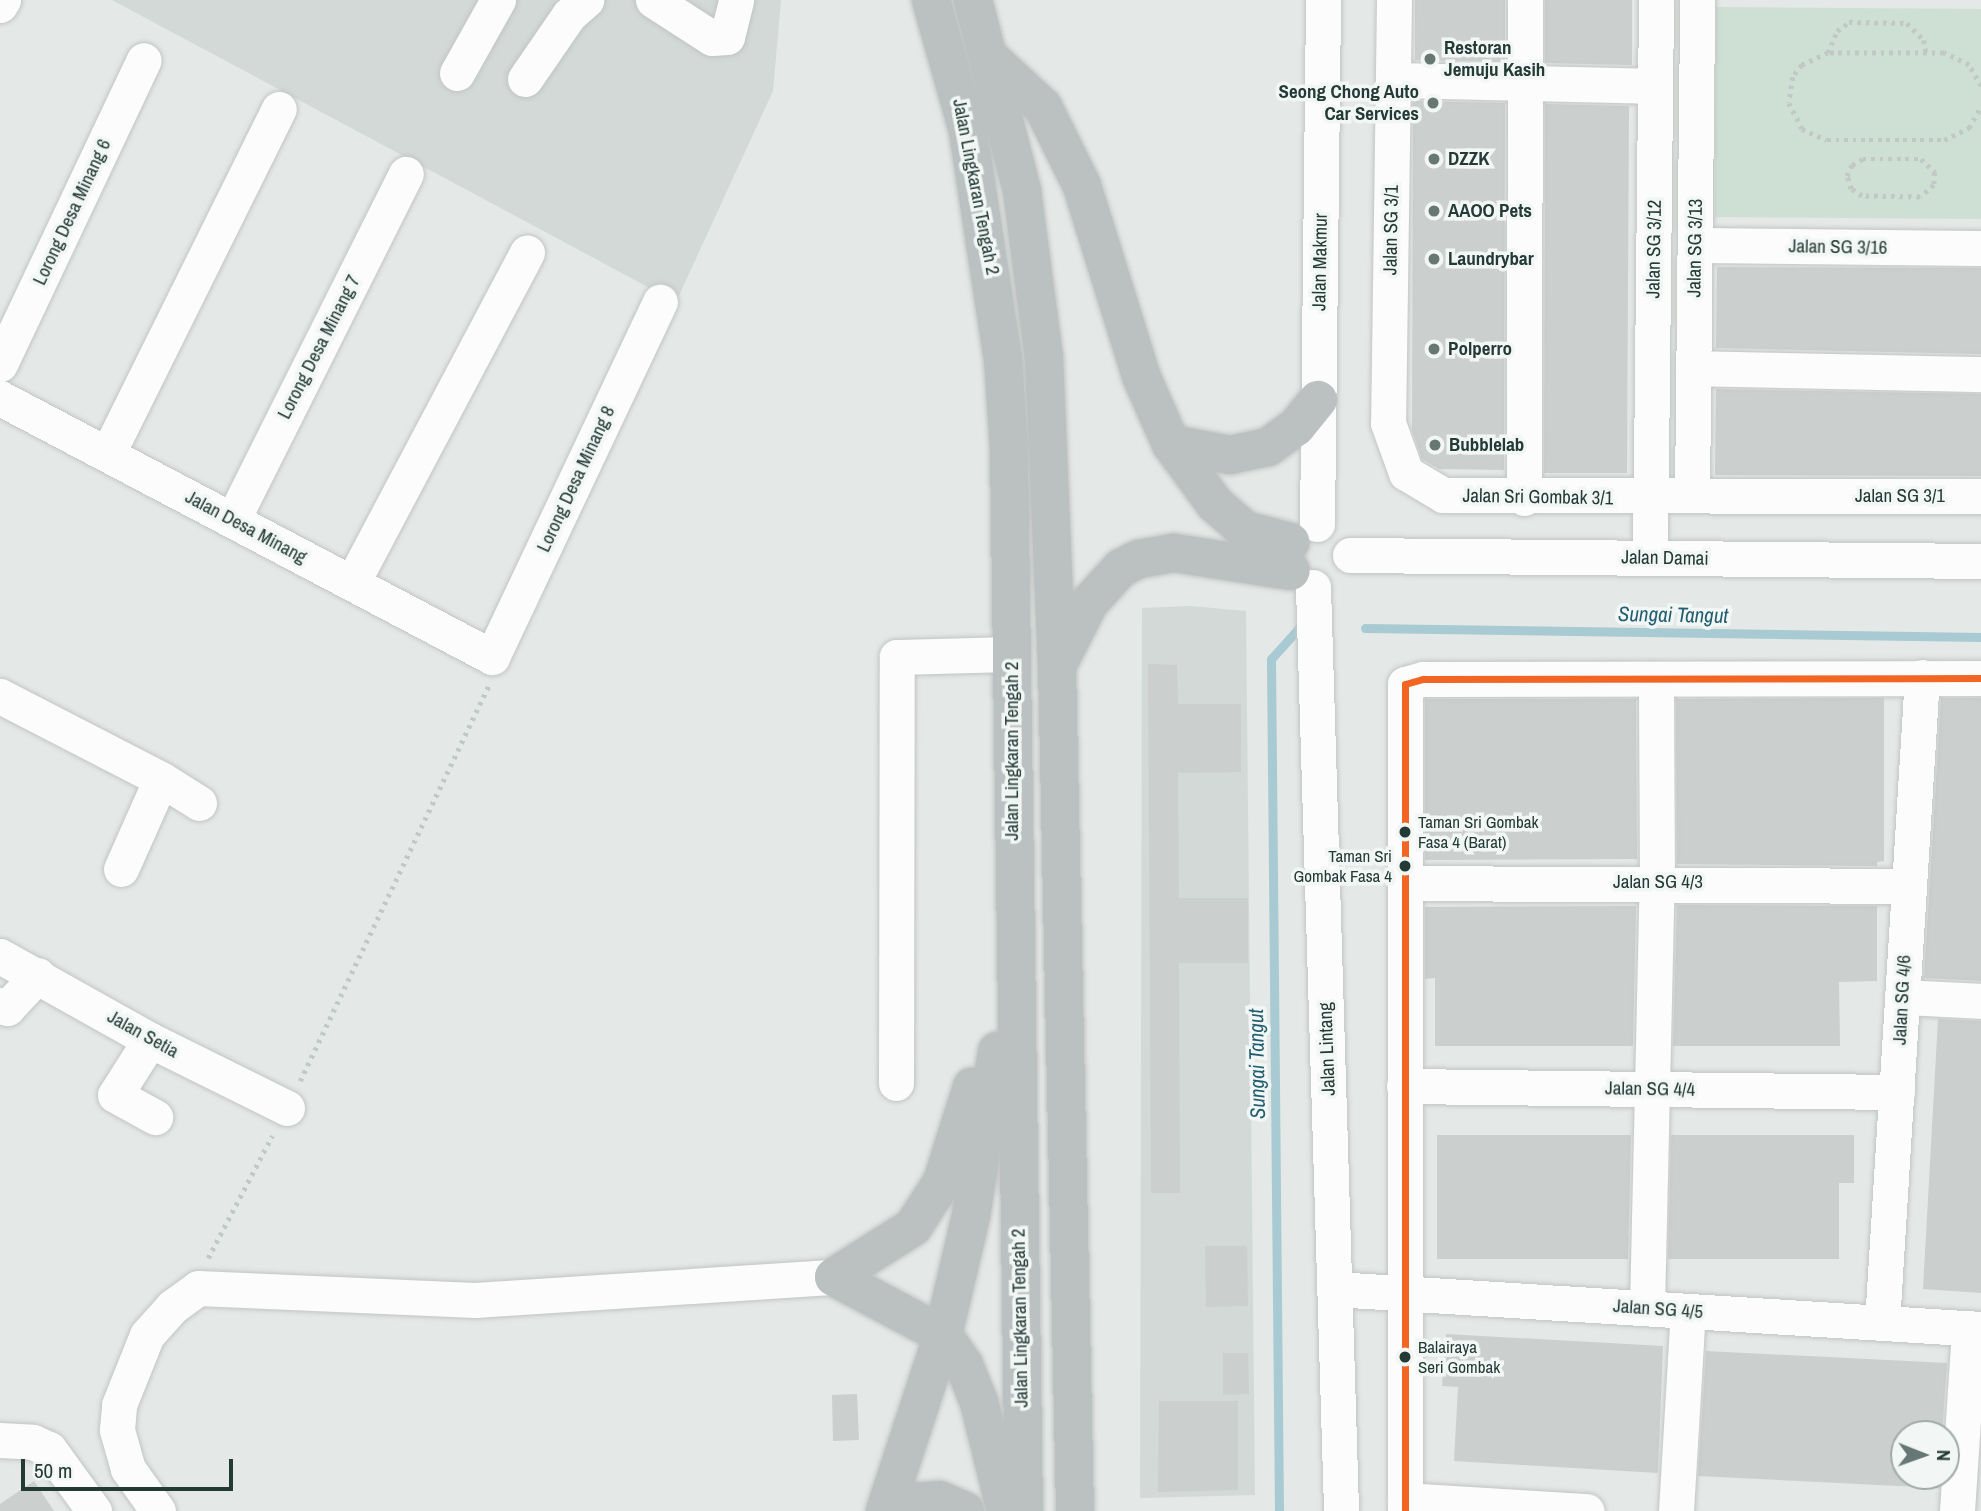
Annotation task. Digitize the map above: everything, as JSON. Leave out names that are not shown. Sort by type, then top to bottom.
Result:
[{"type":"highway","name":"Jalan Lingkaran Tengah 2","points":[[931,0],[968,131],[994,275],[1009,450],[1013,956],[1024,1511]]},
{"type":"highway","points":[[973,0],[991,59],[1022,191],[1040,320],[1050,451],[1075,1511]]},
{"type":"highway","points":[[991,59],[1043,107],[1082,186],[1141,376],[1171,444],[1215,504],[1245,530],[1303,556]]},
{"type":"highway","points":[[1171,444],[1230,455],[1268,447],[1296,427],[1318,400]]},
{"type":"highway","points":[[1057,665],[1088,603],[1121,568],[1139,559],[1174,553],[1303,556]]},
{"type":"highway","points":[[1006,1511],[979,1402],[964,1365],[943,1335],[834,1277],[913,1227],[942,1182],[1013,956]]},
{"type":"highway","points":[[886,1511],[943,1335],[971,1216],[1013,956]]},
{"type":"highway","points":[[894,1511],[912,1502],[939,1500],[965,1511]]},
{"type":"street","points":[[0,5],[3,0]]},
{"type":"street","points":[[457,73],[498,0]]},
{"type":"street","points":[[525,79],[569,15],[586,0]]},
{"type":"street","points":[[653,0],[712,38],[727,37],[736,0]]},
{"type":"street","name":"Jalan Makmur","points":[[1303,556],[1318,400],[1323,0]]},
{"type":"street","name":"Jalan SG 3/1","points":[[1394,0],[1388,423],[1398,459]]},
{"type":"street","points":[[1524,498],[1525,0]]},
{"type":"street","name":"Jalan SG 3/12","points":[[1650,558],[1656,0]]},
{"type":"street","name":"Jalan SG 3/13","points":[[1692,495],[1697,0]]},
{"type":"street","name":"Lorong Desa Minang 6","points":[[0,364],[144,60]]},
{"type":"street","points":[[1393,80],[1524,83],[1656,74],[1696,62]]},
{"type":"street","points":[[108,453],[279,109]]},
{"type":"street","name":"Lorong Desa Minang 7","points":[[233,519],[406,174]]},
{"type":"street","name":"Jalan SG 3/16","points":[[1695,245],[1981,248]]},
{"type":"street","points":[[352,583],[527,253]]},
{"type":"street","name":"Lorong Desa Minang 8","points":[[492,657],[660,302]]},
{"type":"street","points":[[1693,368],[1981,374]]},
{"type":"street","name":"Jalan Desa Minang","points":[[0,398],[492,657]]},
{"type":"street","name":"Jalan Sri Gombak 3/1","points":[[1398,459],[1415,480],[1443,495],[1651,498]]},
{"type":"street","name":"Jalan SG 3/1","points":[[1651,498],[1692,495],[1981,496]]},
{"type":"street","points":[[1336,529],[1350,555],[1339,580],[1303,556],[1336,529]]},
{"type":"street","name":"Jalan Damai","points":[[1350,555],[1981,561]]},
{"type":"street","name":"Jalan Lintang","points":[[1303,556],[1341,1511]]},
{"type":"street","points":[[896,1083],[897,657],[1012,654]]},
{"type":"street","name":"Jalan SG 4/6","points":[[1882,1323],[1922,677]]},
{"type":"street","points":[[1587,1511],[1405,1505],[1404,1086],[1407,883],[1402,689],[1405,684],[1423,679],[1981,678]]},
{"type":"street","points":[[1647,1308],[1657,881],[1656,680]]},
{"type":"street","points":[[0,695],[161,779],[199,803]]},
{"type":"street","points":[[121,869],[161,779]]},
{"type":"street","name":"Jalan SG 4/3","points":[[1407,883],[1657,881],[1909,886]]},
{"type":"street","name":"Jalan Setia","points":[[0,956],[150,1040],[287,1108]]},
{"type":"street","points":[[0,1005],[7,1008],[38,975]]},
{"type":"street","points":[[1903,996],[1981,1001]]},
{"type":"street","points":[[150,1040],[115,1095],[155,1117]]},
{"type":"street","name":"Jalan SG 4/4","points":[[1404,1086],[1897,1092]]},
{"type":"street","points":[[158,1511],[128,1469],[117,1430],[119,1405],[146,1335],[172,1307],[198,1289],[475,1300],[834,1277]]},
{"type":"street","name":"Jalan SG 4/5","points":[[1334,1289],[1975,1329]]},
{"type":"street","points":[[1676,1511],[1688,1311]]},
{"type":"street","points":[[1958,1511],[1975,1329]]},
{"type":"street","points":[[0,1440],[33,1442],[49,1449],[94,1511]]},
{"type":"path","points":[[1828,53],[1837,31],[1849,22],[1907,23],[1924,40],[1926,53]]},
{"type":"path","points":[[1981,86],[1969,65],[1958,56],[1926,53],[1828,53],[1802,65],[1790,90],[1793,117],[1813,136],[1944,140],[1969,128],[1981,106]]},
{"type":"path","points":[[1863,159],[1921,159],[1932,166],[1936,178],[1931,191],[1920,197],[1862,196],[1849,183],[1852,165],[1863,159]]},
{"type":"path","points":[[198,1289],[212,1242],[287,1108],[488,691],[492,657]]},
{"type":"shaded area","points":[[112,0],[781,0],[773,91],[676,302]]},
{"type":"shaded area","points":[[1190,606],[1246,611],[1255,1495],[1140,1498],[1142,608]]},
{"type":"green space","points":[[1716,7],[1981,9],[1981,219],[1715,217]]},
{"type":"building","points":[[1415,0],[1505,0],[1505,62],[1415,60]]},
{"type":"building","points":[[1545,0],[1632,0],[1632,65],[1545,63]]},
{"type":"building","points":[[1413,101],[1505,103],[1504,470],[1439,469],[1422,459],[1412,430]]},
{"type":"building","points":[[1545,104],[1629,106],[1627,473],[1544,473]]},
{"type":"building","points":[[1717,267],[1981,268],[1981,354],[1716,348]]},
{"type":"building","points":[[1716,389],[1981,394],[1981,476],[1715,475]]},
{"type":"building","points":[[1148,664],[1177,665],[1178,704],[1241,704],[1241,772],[1178,773],[1179,898],[1248,898],[1248,963],[1179,963],[1180,1193],[1151,1193]]},
{"type":"building","points":[[1884,698],[1884,861],[1877,862],[1877,866],[1677,864],[1676,699]]},
{"type":"building","points":[[1941,698],[1981,698],[1981,981],[1924,978]]},
{"type":"building","points":[[1425,699],[1636,699],[1637,859],[1425,860]]},
{"type":"building","points":[[1677,905],[1877,906],[1877,981],[1839,982],[1840,1046],[1673,1046]]},
{"type":"building","points":[[1636,906],[1633,1046],[1435,1046],[1435,978],[1425,979],[1425,907]]},
{"type":"building","points":[[1938,1019],[1981,1021],[1981,1293],[1923,1289]]},
{"type":"building","points":[[1437,1135],[1631,1135],[1628,1259],[1437,1259]]},
{"type":"building","points":[[1671,1135],[1854,1135],[1854,1183],[1839,1183],[1839,1259],[1668,1259]]},
{"type":"building","points":[[1205,1246],[1247,1246],[1248,1306],[1206,1307]]},
{"type":"building","points":[[1446,1334],[1663,1346],[1658,1473],[1454,1461],[1458,1387],[1442,1386]]},
{"type":"building","points":[[1706,1351],[1947,1363],[1943,1420],[1890,1420],[1890,1486],[1698,1476]]},
{"type":"building","points":[[1223,1353],[1248,1353],[1249,1394],[1223,1395]]},
{"type":"building","points":[[857,1394],[859,1440],[833,1441],[832,1395]]},
{"type":"building","points":[[1159,1401],[1238,1401],[1238,1490],[1158,1492]]},
{"type":"building","points":[[34,1481],[54,1511],[0,1511],[0,1504]]},
{"type":"waterway","name":"Sungai Tangut","points":[[1279,1511],[1271,659],[1299,628]]},
{"type":"waterway","name":"Sungai Tangut","points":[[1365,628],[1981,637]]},
{"type":"transit line","points":[[1405,1511],[1405,684],[1423,679],[1981,678]]},
{"type":"place","name":"Restoran Jemuju Kasih","points":[[1430,59]]},
{"type":"place","name":"Seong Chong Auto Car Services","points":[[1433,103]]},
{"type":"place","name":"DZZK","points":[[1434,159]]},
{"type":"place","name":"AAOO Pets","points":[[1434,211]]},
{"type":"place","name":"Laundrybar","points":[[1434,259]]},
{"type":"place","name":"Polperro","points":[[1434,349]]},
{"type":"place","name":"Bubblelab","points":[[1435,445]]},
{"type":"place","name":"Taman Sri Gombak Fasa 4 (Barat)","points":[[1405,832]]},
{"type":"place","name":"Taman Sri Gombak Fasa 4","points":[[1405,866]]},
{"type":"place","name":"Balairaya Seri Gombak","points":[[1405,1357]]}]
